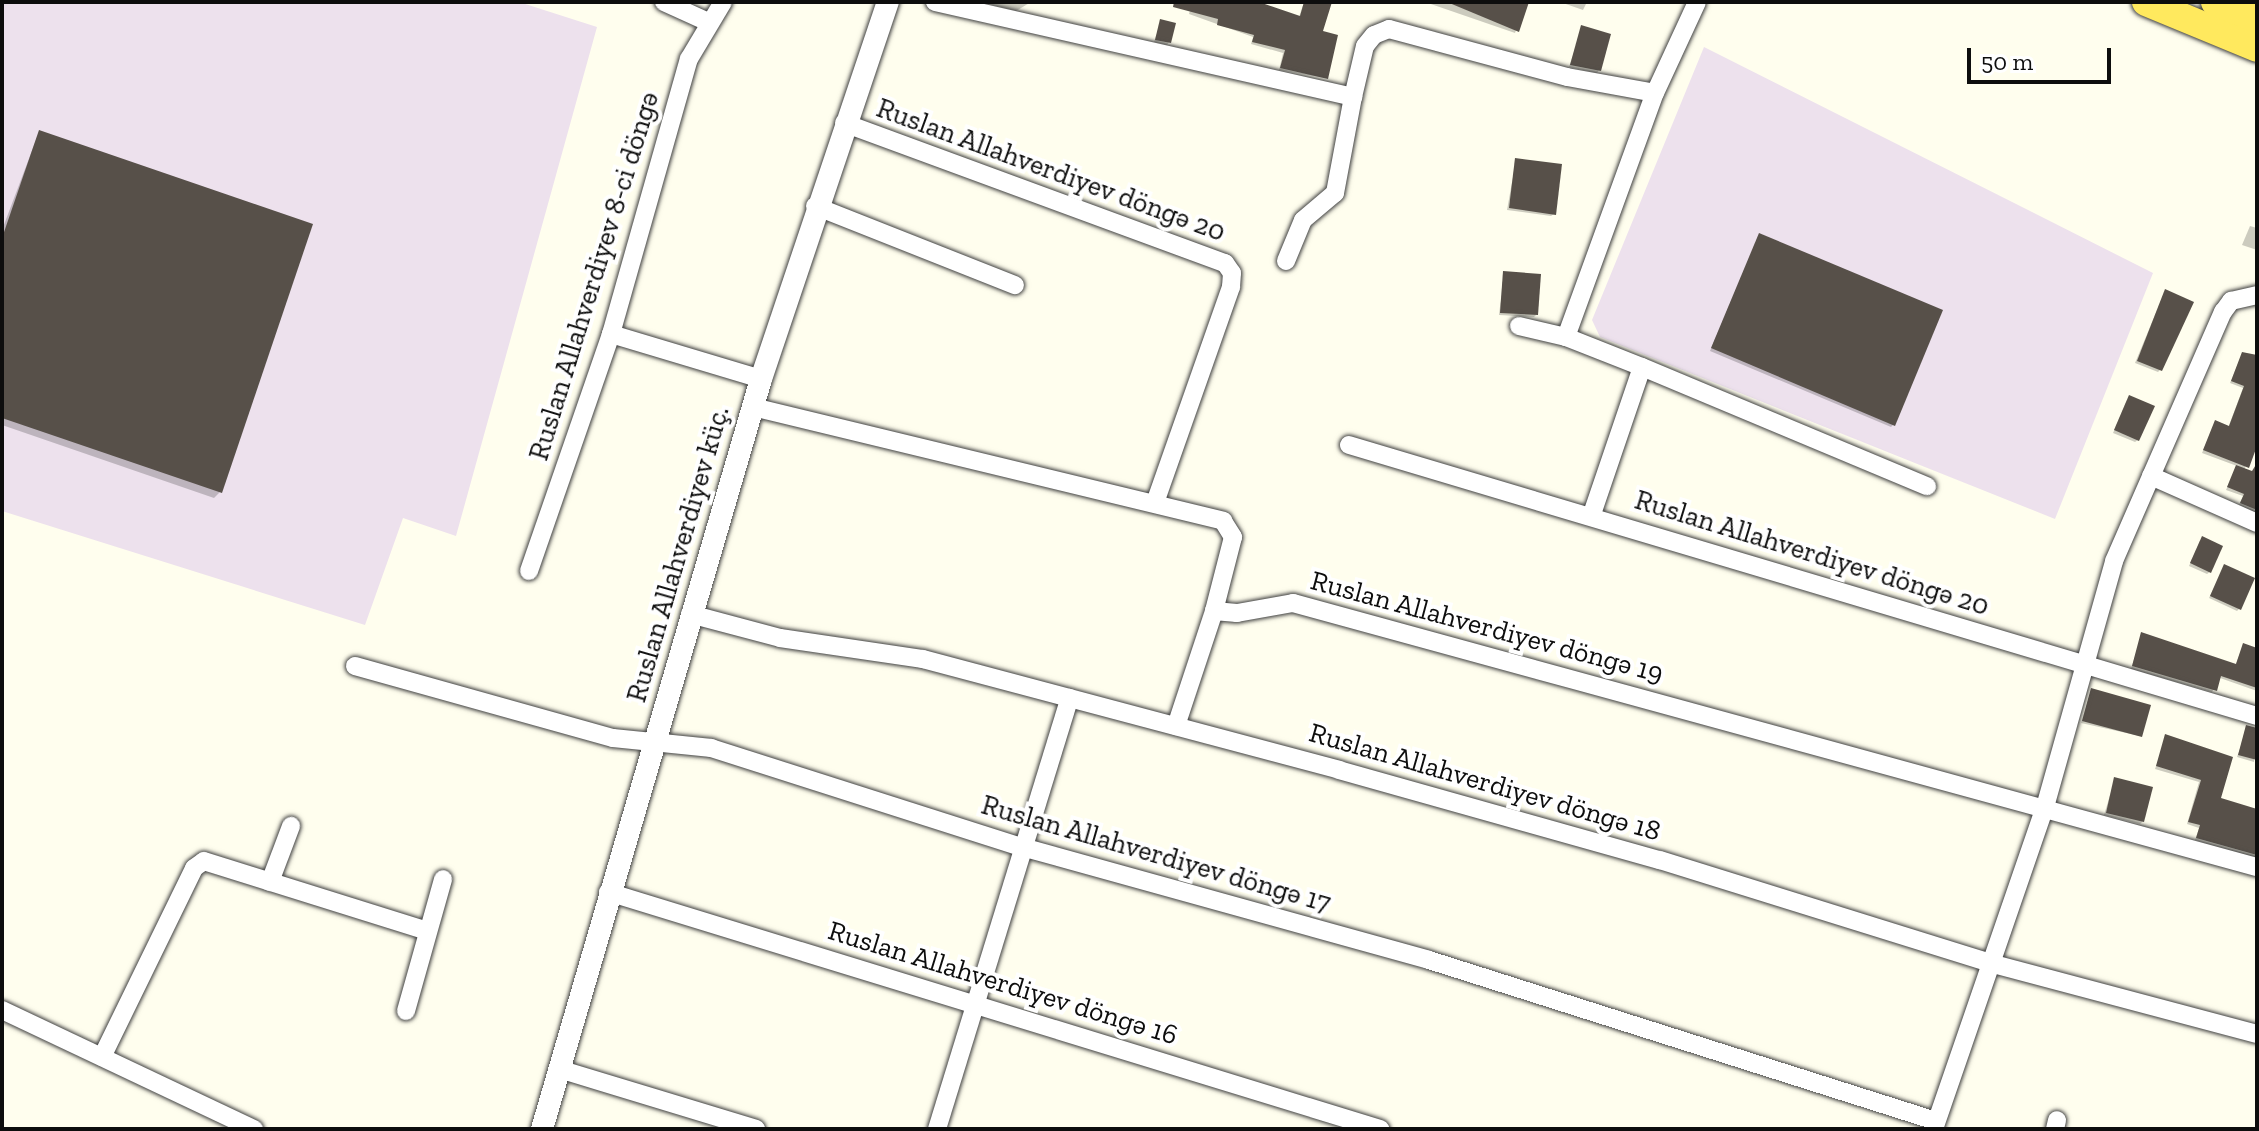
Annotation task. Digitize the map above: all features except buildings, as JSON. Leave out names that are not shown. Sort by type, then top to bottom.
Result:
[{"type":"main road","points":[[2146,2],[2257,48]]},
{"type":"main road","points":[[2215,2],[2257,19]]},
{"type":"street","points":[[664,2],[708,22]]},
{"type":"street","name":"Ruslan Allahverdiyev 8-ci döngə","points":[[529,571],[611,334],[689,59],[708,22],[723,2]]},
{"type":"street","name":"Ruslan Allahverdiyev küç.","points":[[542,1129],[608,892],[761,379],[815,206],[888,2]]},
{"type":"street","points":[[935,2],[1353,97]]},
{"type":"street","points":[[1566,337],[1655,93],[1697,2]]},
{"type":"street","points":[[1286,261],[1303,220],[1335,193],[1365,46],[1374,35],[1389,29],[1567,77],[1655,93]]},
{"type":"street","name":"Ruslan Allahverdiyev döngə 20","points":[[844,123],[1225,263],[1232,273],[1231,287],[1155,503]]},
{"type":"street","points":[[815,206],[1015,285]]},
{"type":"street","points":[[1935,1125],[2045,807],[2114,561],[2227,305],[2257,295]]},
{"type":"street","points":[[1519,326],[1566,337],[1927,486]]},
{"type":"street","points":[[611,334],[761,379]]},
{"type":"street","points":[[1592,514],[1642,367]]},
{"type":"street","points":[[753,407],[1223,521],[1231,528],[1214,611],[1176,726]]},
{"type":"street","name":"Ruslan Allahverdiyev döngə 20","points":[[1349,445],[1592,514],[2082,668],[2257,716]]},
{"type":"street","points":[[2151,476],[2257,523]]},
{"type":"street","name":"Ruslan Allahverdiyev döngə 19","points":[[1214,611],[1237,613],[1293,603],[2257,867]]},
{"type":"street","name":"Ruslan Allahverdiyev döngə 18","points":[[690,614],[780,638],[923,659],[1176,726],[1660,860],[1990,963],[2257,1034]]},
{"type":"street","name":"Ruslan Allahverdiyev döngə 17","points":[[355,666],[613,738],[711,748],[1022,847],[1429,960],[1935,1125]]},
{"type":"street","points":[[937,1129],[1070,698]]},
{"type":"street","points":[[270,882],[291,826]]},
{"type":"street","points":[[102,1057],[194,868],[214,861],[270,882],[427,931]]},
{"type":"street","points":[[406,1011],[443,879]]},
{"type":"street","name":"Ruslan Allahverdiyev döngə 16","points":[[608,892],[1380,1129]]},
{"type":"street","points":[[2,1010],[254,1129]]},
{"type":"street","points":[[559,1069],[756,1129]]},
{"type":"shaded area","points":[[2,2],[519,2],[597,27],[456,536],[403,518],[365,625],[2,511]]},
{"type":"shaded area","points":[[1704,47],[2153,273],[2055,519],[1600,337],[1592,320]]}]
